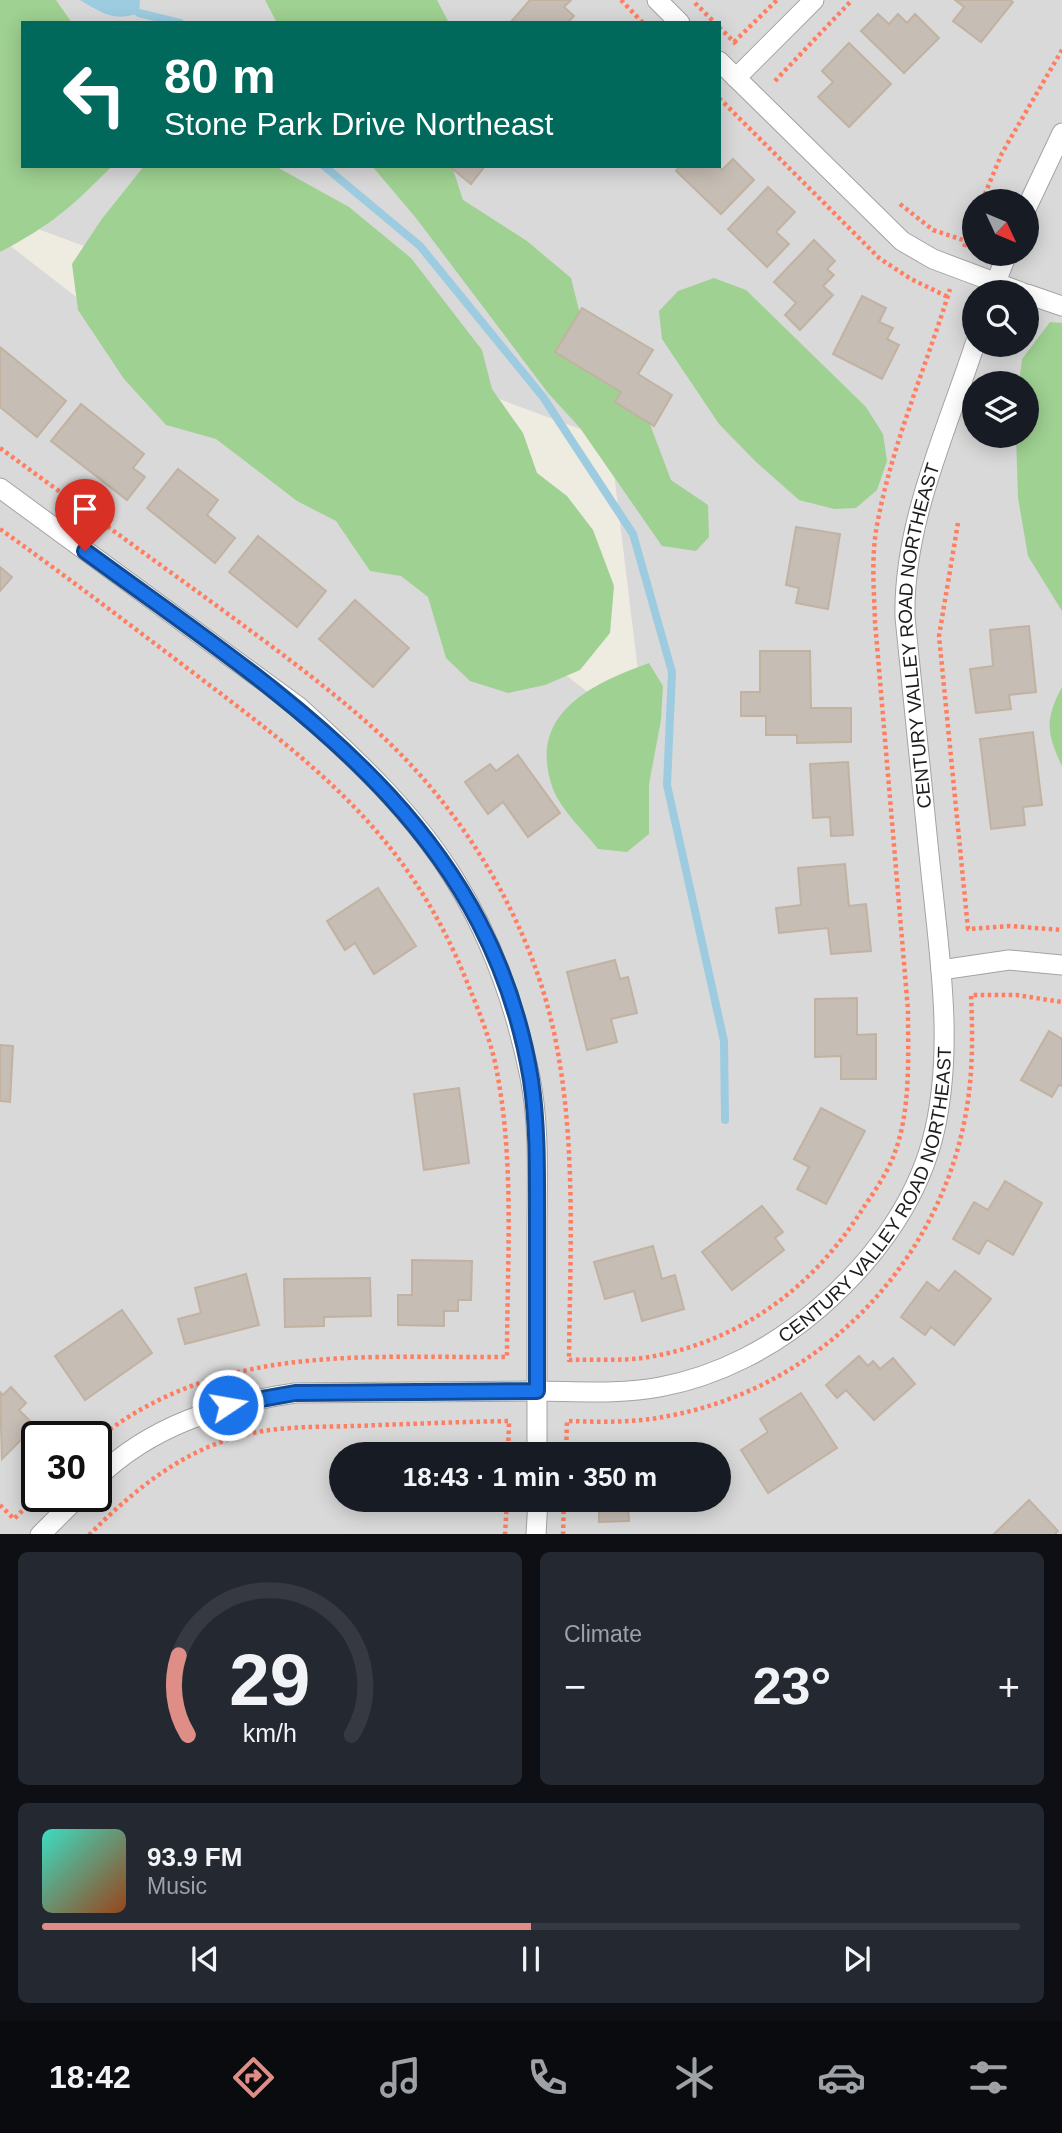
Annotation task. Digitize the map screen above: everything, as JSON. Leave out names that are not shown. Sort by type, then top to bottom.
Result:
[{"type":"street","points":[[657,0],[678,21]]},
{"type":"street","points":[[736,78],[814,0]]},
{"type":"street","points":[[721,63],[902,241],[976,280]]},
{"type":"street","points":[[1036,189],[1062,133]]},
{"type":"street","points":[[1039,299],[1062,306]]},
{"type":"street","name":"CENTURY VALLEY ROAD NORTHEAST","points":[[112,1466],[142,1443],[175,1424],[205,1411],[251,1399],[295,1393],[628,1392],[700,1377],[743,1360],[778,1339],[842,1288],[869,1260],[917,1183],[932,1142],[941,1099],[944,1054],[941,970],[905,617],[904,580],[915,528],[971,357]]},
{"type":"street","points":[[0,488],[299,707],[381,785],[424,836],[455,879],[480,924],[500,973],[531,1079],[537,1141],[537,1442]]},
{"type":"street","points":[[941,970],[1009,960],[1062,965]]},
{"type":"street","points":[[41,1534],[63,1512]]},
{"type":"street","points":[[536,1534],[537,1512]]},
{"type":"path","points":[[621,0],[641,21]]},
{"type":"path","points":[[692,0],[713,21]]},
{"type":"path","points":[[721,29],[734,42],[777,0]]},
{"type":"path","points":[[785,91],[775,81],[852,0]]},
{"type":"path","points":[[987,189],[1002,153],[1062,50]]},
{"type":"path","points":[[721,100],[879,258],[911,279],[948,297]]},
{"type":"path","points":[[892,197],[933,230],[962,240]]},
{"type":"path","points":[[0,448],[276,649],[373,727],[422,778],[478,854],[506,901],[531,957],[558,1051],[570,1184],[569,1360],[642,1358],[684,1348],[738,1327],[774,1307],[818,1270],[863,1208],[895,1152],[908,1057],[904,937]]},
{"type":"path","points":[[958,523],[943,597],[940,636],[968,929],[1010,926],[1062,930]]},
{"type":"path","points":[[0,529],[264,726],[313,767],[354,804],[389,843],[415,879],[458,959],[495,1064],[503,1108],[506,1159],[507,1357]]},
{"type":"path","points":[[971,995],[1016,995],[1062,1002]]},
{"type":"path","points":[[90,1534],[124,1500],[164,1470],[201,1451],[243,1435],[303,1427],[509,1421],[508,1442]]},
{"type":"path","points":[[566,1442],[567,1421]]},
{"type":"path","points":[[0,1505],[15,1519],[22,1512]]},
{"type":"path","points":[[505,1534],[506,1512]]},
{"type":"path","points":[[563,1534],[564,1512]]},
{"type":"shaded area","points":[[0,0],[1062,0],[1062,1534],[0,1534],[0,238],[646,737],[610,440],[0,215]]},
{"type":"green space","points":[[0,0],[56,0],[71,21],[21,21],[21,168],[110,168],[60,214],[0,252]]},
{"type":"green space","points":[[265,0],[437,0],[448,21],[276,21]]},
{"type":"green space","points":[[142,168],[279,168],[349,207],[411,258],[482,350],[492,389],[523,433],[537,473],[567,496],[593,530],[614,586],[610,633],[580,670],[545,685],[508,693],[470,681],[446,658],[428,597],[401,576],[370,571],[336,521],[297,501],[216,439],[166,425],[124,379],[78,310],[72,264],[101,220]]},
{"type":"green space","points":[[374,168],[453,168],[463,200],[527,241],[571,278],[584,330],[645,411],[671,480],[708,505],[709,537],[696,551],[662,546],[580,428],[548,393],[416,218]]},
{"type":"green space","points":[[714,278],[746,290],[866,407],[883,434],[887,461],[877,490],[856,508],[834,509],[799,500],[719,424],[662,339],[659,311],[678,291]]},
{"type":"green space","points":[[1050,322],[1062,323],[1062,611],[1028,556],[1018,498],[1016,448],[1039,448],[1039,371],[1020,371],[1024,357],[1039,357],[1039,337]]},
{"type":"green space","points":[[649,663],[663,686],[661,720],[649,784],[649,834],[627,852],[598,849],[567,812],[553,789],[547,763],[548,741],[556,722],[569,706],[586,692]]},
{"type":"green space","points":[[1062,687],[1062,766],[1050,735],[1050,717]]},
{"type":"water","points":[[80,0],[140,0],[139,13],[115,16],[101,12]]},
{"type":"building","points":[[530,0],[571,0],[564,7],[574,16],[569,21],[512,21]]},
{"type":"building","points":[[955,0],[1013,2],[981,42],[953,21],[964,7]]},
{"type":"building","points":[[878,14],[889,24],[898,14],[907,23],[915,14],[939,38],[904,73],[861,31]]},
{"type":"building","points":[[849,43],[891,84],[849,127],[818,97],[833,82],[822,71]]},
{"type":"building","points":[[733,159],[754,180],[721,214],[676,171],[678,168],[722,170]]},
{"type":"building","points":[[451,168],[483,168],[471,184]]},
{"type":"building","points":[[768,187],[795,212],[776,232],[789,244],[767,267],[728,229]]},
{"type":"building","points":[[814,240],[835,261],[827,269],[834,275],[823,286],[833,295],[800,330],[785,315],[796,303],[774,282]]},
{"type":"building","points":[[862,296],[886,308],[879,322],[893,328],[887,339],[899,345],[882,379],[833,354]]},
{"type":"building","points":[[582,308],[653,350],[638,374],[672,395],[654,426],[615,402],[621,392],[555,352]]},
{"type":"building","points":[[0,347],[66,401],[37,437],[0,407]]},
{"type":"building","points":[[81,404],[144,454],[133,468],[145,477],[127,500],[51,441]]},
{"type":"building","points":[[178,469],[218,500],[207,515],[235,538],[215,563],[147,508]]},
{"type":"building","points":[[796,527],[840,534],[828,609],[796,603],[799,588],[786,585]]},
{"type":"building","points":[[258,536],[326,591],[297,627],[229,572]]},
{"type":"building","points":[[0,567],[12,577],[0,591]]},
{"type":"building","points":[[355,600],[409,648],[373,687],[319,639]]},
{"type":"building","points":[[1029,626],[1036,692],[1009,695],[1011,709],[976,713],[970,669],[993,666],[990,630]]},
{"type":"building","points":[[760,651],[810,651],[811,708],[851,708],[851,742],[797,743],[797,735],[766,735],[766,716],[741,716],[741,692],[760,692]]},
{"type":"building","points":[[1033,732],[1042,805],[1023,807],[1025,825],[991,829],[980,739]]},
{"type":"building","points":[[518,755],[560,813],[528,837],[503,802],[488,814],[465,782],[490,764],[496,771]]},
{"type":"building","points":[[848,762],[853,835],[831,836],[830,817],[813,818],[810,764]]},
{"type":"building","points":[[845,864],[849,906],[866,904],[871,951],[831,954],[828,928],[779,933],[776,908],[801,905],[798,868]]},
{"type":"building","points":[[378,888],[416,946],[374,974],[355,943],[345,950],[327,921]]},
{"type":"building","points":[[615,960],[620,979],[628,977],[637,1013],[611,1019],[617,1042],[587,1050],[567,972]]},
{"type":"building","points":[[857,998],[857,1035],[876,1034],[876,1079],[841,1079],[841,1056],[815,1057],[815,999]]},
{"type":"building","points":[[1049,1031],[1062,1039],[1062,1086],[1059,1085],[1052,1097],[1021,1080]]},
{"type":"building","points":[[0,1045],[13,1046],[10,1102],[0,1101]]},
{"type":"building","points":[[459,1088],[469,1163],[424,1170],[414,1094]]},
{"type":"building","points":[[821,1108],[865,1131],[826,1204],[797,1189],[809,1167],[794,1159]]},
{"type":"building","points":[[1005,1181],[1042,1203],[1013,1255],[987,1240],[979,1254],[953,1239],[974,1202],[988,1210]]},
{"type":"building","points":[[762,1206],[783,1232],[775,1238],[784,1250],[732,1290],[702,1252]]},
{"type":"building","points":[[653,1246],[662,1279],[675,1275],[684,1309],[642,1321],[634,1291],[605,1299],[594,1262]]},
{"type":"building","points":[[412,1260],[472,1261],[471,1300],[458,1300],[458,1311],[444,1311],[444,1326],[398,1325],[398,1295],[412,1295]]},
{"type":"building","points":[[955,1271],[991,1299],[954,1345],[931,1327],[925,1335],[901,1317],[927,1282],[939,1291]]},
{"type":"building","points":[[246,1274],[259,1325],[185,1344],[178,1319],[201,1313],[195,1288]]},
{"type":"building","points":[[370,1278],[371,1316],[324,1317],[324,1326],[285,1327],[284,1279]]},
{"type":"building","points":[[122,1310],[152,1353],[85,1400],[55,1356]]},
{"type":"building","points":[[859,1356],[868,1366],[873,1361],[880,1369],[893,1358],[915,1384],[874,1420],[846,1390],[837,1398],[826,1385]]},
{"type":"building","points":[[11,1387],[26,1403],[19,1410],[30,1421],[21,1421],[21,1440],[2,1459],[0,1392],[3,1395]]},
{"type":"building","points":[[801,1393],[837,1448],[768,1493],[741,1450],[768,1432],[760,1419]]},
{"type":"building","points":[[1029,1500],[1058,1531],[1055,1534],[994,1534]]},
{"type":"building","points":[[599,1512],[628,1512],[629,1521],[599,1522]]},
{"type":"waterway","points":[[139,13],[172,21]]},
{"type":"waterway","points":[[326,168],[420,246],[543,397],[633,534],[672,672],[667,785],[724,1041],[725,1120]]},
{"type":"route","points":[[85,551],[299,707],[381,785],[424,836],[455,879],[480,924],[516,1018],[531,1079],[537,1141],[537,1391],[295,1393],[228,1405]]}]
